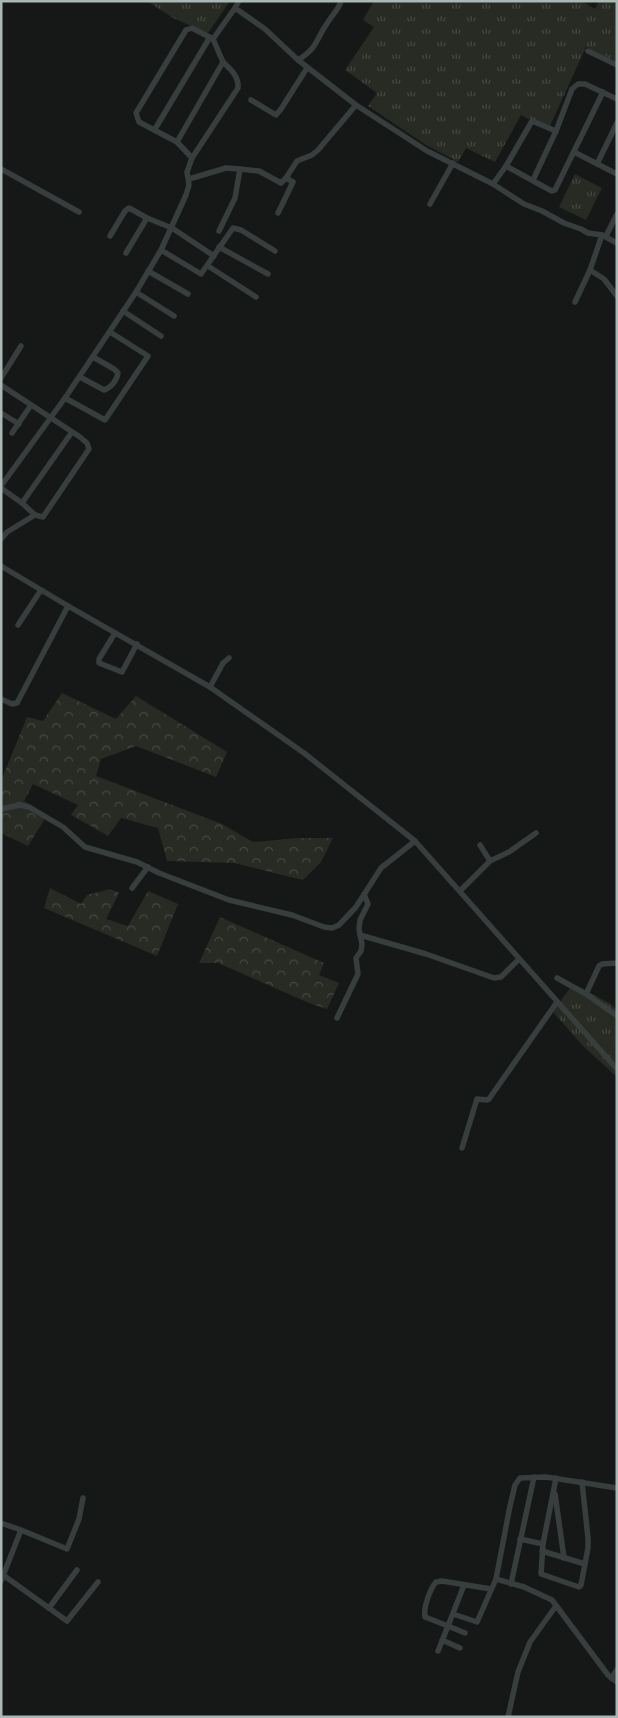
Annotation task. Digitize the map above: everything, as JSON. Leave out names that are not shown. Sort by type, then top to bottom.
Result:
[{"type":"street","points":[[155,129],[211,38],[236,8],[239,1]]},
{"type":"street","points":[[298,60],[310,53],[341,1]]},
{"type":"street","points":[[236,8],[265,29],[298,60],[356,104],[427,151],[493,184],[524,204],[581,229],[588,234],[604,236],[617,243]]},
{"type":"street","points":[[1,385],[50,418],[72,432],[87,443],[89,449],[43,517],[35,515],[1,487],[50,418],[80,377],[136,292],[172,228],[189,186],[187,172],[192,158],[238,88],[238,80],[235,74],[223,62],[211,38],[192,28],[186,30],[135,116],[139,122],[177,142],[192,158]]},
{"type":"street","points":[[588,51],[617,65]]},
{"type":"street","points":[[177,142],[223,62]]},
{"type":"street","points":[[251,100],[276,115],[308,68]]},
{"type":"street","points":[[532,180],[556,131],[572,90],[578,84],[585,84],[617,99]]},
{"type":"street","points":[[506,166],[552,191],[555,190],[603,92]]},
{"type":"street","points":[[188,179],[226,168],[259,171],[281,183],[298,161],[318,150],[356,104]]},
{"type":"street","points":[[493,184],[506,166],[532,121],[556,131]]},
{"type":"street","points":[[597,164],[617,123]]},
{"type":"street","points":[[574,152],[617,174]]},
{"type":"street","points":[[430,204],[453,163]]},
{"type":"street","points":[[1,169],[79,212]]},
{"type":"street","points":[[219,231],[235,198],[240,169]]},
{"type":"street","points":[[278,213],[293,182],[286,178]]},
{"type":"street","points":[[110,236],[128,208],[172,228],[214,256]]},
{"type":"street","points":[[575,302],[604,236],[617,214]]},
{"type":"street","points":[[126,253],[147,218]]},
{"type":"street","points":[[160,250],[201,274],[230,230],[236,228],[275,251]]},
{"type":"street","points":[[219,247],[268,274]]},
{"type":"street","points":[[208,266],[256,297]]},
{"type":"street","points":[[590,270],[604,279],[617,296]]},
{"type":"street","points":[[148,271],[188,294]]},
{"type":"street","points":[[136,292],[174,316]]},
{"type":"street","points":[[123,311],[161,336]]},
{"type":"street","points":[[65,398],[105,420],[148,356],[110,332]]},
{"type":"street","points":[[1,378],[21,346]]},
{"type":"street","points":[[80,377],[104,390],[112,385],[117,377],[117,371],[93,357]]},
{"type":"street","points":[[12,433],[31,405]]},
{"type":"street","points":[[1,414],[19,424]]},
{"type":"street","points":[[22,503],[72,432]]},
{"type":"street","points":[[1,539],[7,532],[35,515]]},
{"type":"street","points":[[1,566],[210,687],[304,752],[415,840],[617,1069]]},
{"type":"street","points":[[18,625],[41,590]]},
{"type":"street","points":[[1,699],[12,704],[16,703],[68,606]]},
{"type":"street","points":[[115,632],[98,663],[122,672],[137,644]]},
{"type":"street","points":[[210,687],[223,664],[229,658]]},
{"type":"street","points":[[1,809],[20,806],[29,807],[63,827],[85,847],[124,857],[185,884],[229,900],[292,915],[324,928],[340,925],[356,906],[381,868],[415,840]]},
{"type":"street","points":[[460,891],[490,860],[510,852],[536,833]]},
{"type":"street","points":[[480,845],[490,860]]},
{"type":"street","points":[[132,888],[148,867]]},
{"type":"street","points":[[337,1018],[358,974],[356,961],[361,948],[360,920],[368,904],[364,894]]},
{"type":"street","points":[[360,935],[426,954],[494,978],[501,977],[519,959]]},
{"type":"street","points":[[586,994],[599,966],[617,963]]},
{"type":"street","points":[[557,978],[586,994],[617,1016]]},
{"type":"street","points":[[462,1148],[477,1099],[488,1100],[558,1002]]},
{"type":"street","points":[[511,1584],[534,1477]]},
{"type":"street","points":[[453,1614],[477,1622],[496,1580],[515,1485],[520,1478],[556,1478],[617,1488]]},
{"type":"street","points":[[556,1478],[543,1544],[540,1574],[580,1586],[586,1564],[588,1538],[582,1482]]},
{"type":"street","points":[[554,1490],[564,1558]]},
{"type":"street","points":[[1,1523],[67,1549],[79,1519],[83,1498]]},
{"type":"street","points":[[21,1530],[2,1578],[68,1622],[98,1582]]},
{"type":"street","points":[[520,1539],[543,1544]]},
{"type":"street","points":[[542,1551],[586,1564]]},
{"type":"street","points":[[49,1608],[77,1570]]},
{"type":"street","points":[[496,1580],[547,1596],[552,1600],[614,1680]]},
{"type":"street","points":[[465,1634],[424,1615],[434,1585],[436,1582],[442,1581],[491,1589]]},
{"type":"street","points":[[438,1651],[464,1585]]},
{"type":"street","points":[[508,1717],[518,1672],[530,1642],[556,1606]]},
{"type":"street","points":[[442,1640],[460,1648]]},
{"type":"street","points":[[614,1680],[617,1670]]},
{"type":"green space","points":[[147,1],[230,1],[208,33],[173,18]]},
{"type":"green space","points":[[374,1],[582,1],[595,9],[599,1],[617,1],[617,62],[586,47],[549,128],[521,115],[495,162],[466,148],[458,162],[426,145],[368,106],[377,93],[345,70],[374,27],[363,20]]},
{"type":"green space","points":[[575,174],[602,188],[586,220],[559,207]]},
{"type":"green space","points":[[62,693],[116,719],[136,696],[227,752],[216,777],[136,746],[101,759],[96,776],[222,824],[253,842],[299,838],[333,838],[321,862],[303,880],[234,863],[167,861],[158,828],[121,818],[108,836],[71,815],[78,805],[33,784],[24,801],[47,815],[28,846],[1,833],[1,781],[27,717],[43,721]]},
{"type":"green space","points":[[50,888],[81,904],[87,895],[110,889],[119,893],[106,919],[128,926],[148,891],[178,904],[157,956],[44,908]]},
{"type":"green space","points":[[220,917],[324,963],[319,975],[339,983],[327,1009],[218,963],[199,963]]},
{"type":"green space","points":[[573,984],[609,1003],[617,1010],[617,1077],[583,1046],[553,1012]]}]
